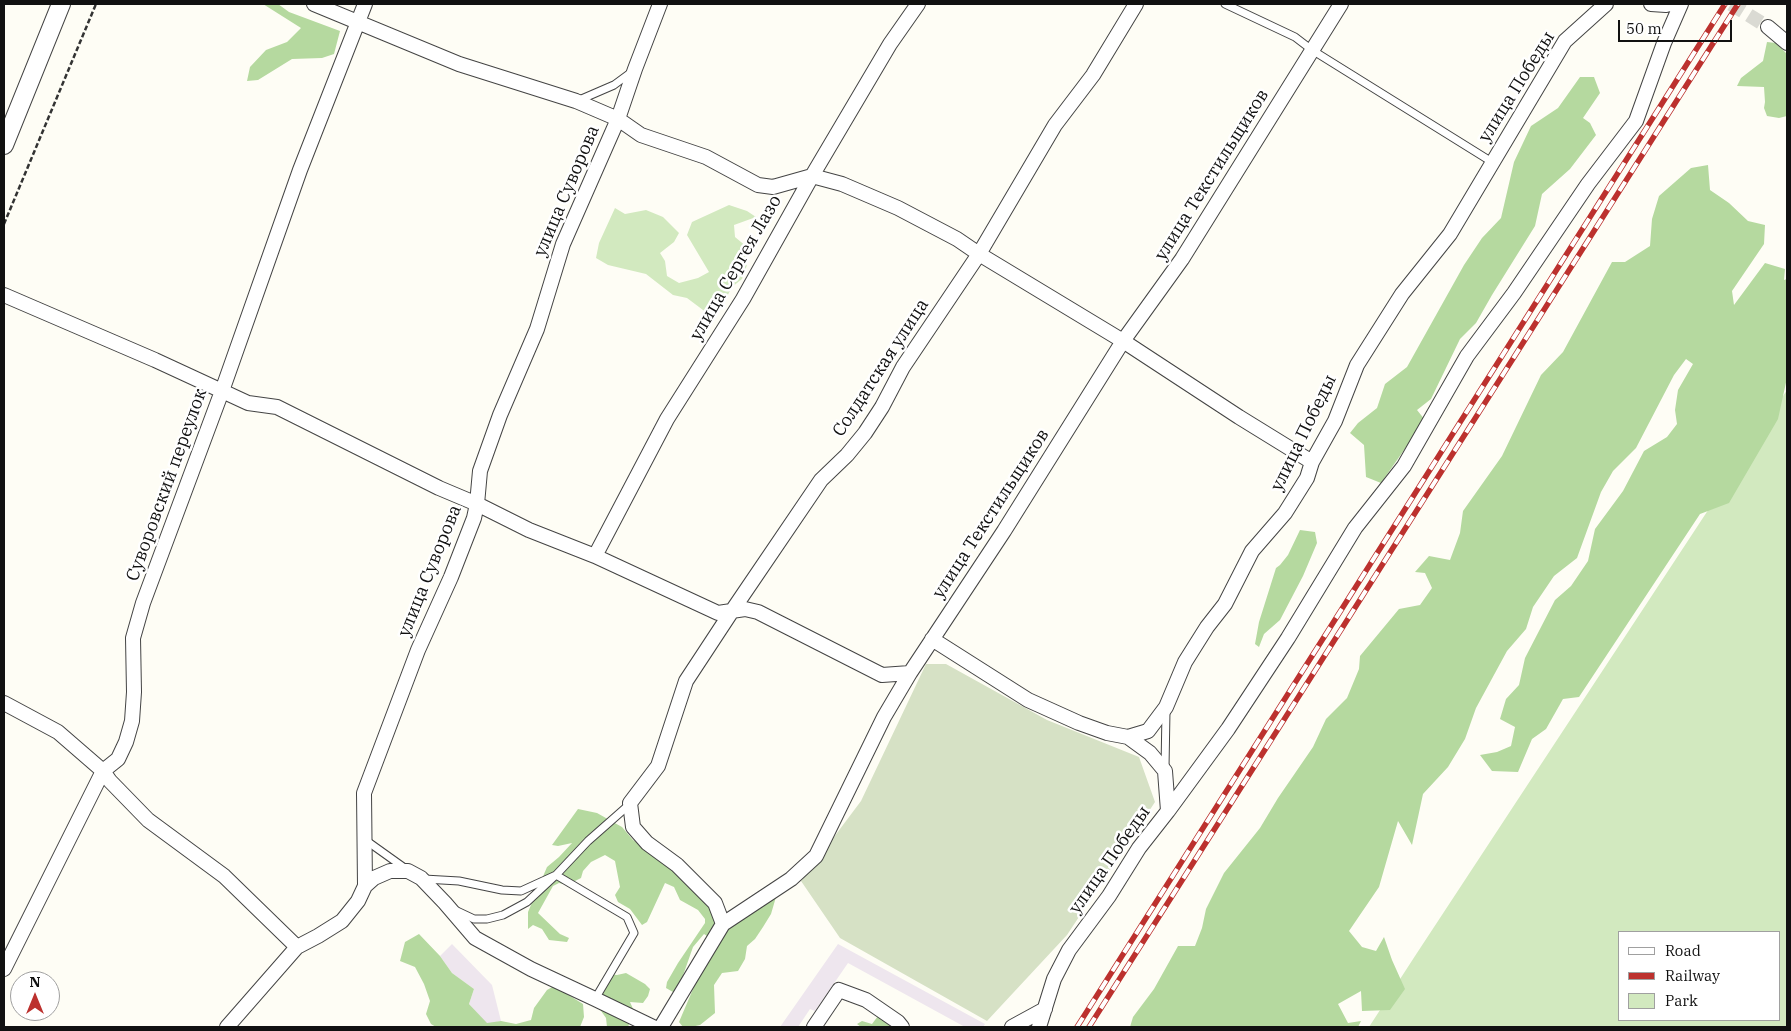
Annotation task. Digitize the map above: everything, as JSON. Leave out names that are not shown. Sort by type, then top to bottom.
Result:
[{"type":"street","points":[[4,145],[61,4]]},
{"type":"street","points":[[314,4],[459,64],[576,101],[618,119],[641,135],[706,157],[758,185],[773,187],[812,176],[842,184],[898,208],[957,239],[1123,341],[1312,462]]},
{"type":"street","name":"Суворовский переулок","points":[[4,969],[103,771],[118,759],[126,742],[132,722],[134,692],[133,638],[143,602],[222,391],[300,170],[364,4]]},
{"type":"street","name":"улица Суворова","points":[[365,886],[364,793],[418,650],[451,577],[474,518],[478,504],[480,471],[500,415],[537,329],[563,244],[618,119],[634,69],[660,4]]},
{"type":"street","name":"улица Сергея Лазо","points":[[595,556],[667,419],[743,299],[812,176],[890,44],[918,4]]},
{"type":"street","name":"Солдатская улица","points":[[630,803],[658,766],[686,681],[821,480],[847,455],[865,433],[882,407],[903,367],[979,254],[1055,126],[1093,75],[1136,4]]},
{"type":"street","name":"улица Текстильщиков","points":[[661,1027],[723,924],[792,879],[816,856],[884,717],[910,674],[1004,531],[1123,341],[1182,259],[1341,4]]},
{"type":"street","name":"улица Победы","points":[[1128,738],[1148,731],[1166,707],[1185,662],[1207,627],[1225,604],[1252,551],[1285,513],[1307,478],[1312,462],[1336,421],[1357,365],[1402,294],[1450,234],[1566,41],[1606,4]]},
{"type":"street","points":[[1651,4],[1670,4]]},
{"type":"street","points":[[1168,811],[1228,729],[1355,528],[1404,466],[1467,356],[1514,293],[1588,184],[1636,121],[1664,43],[1682,4]]},
{"type":"street","points":[[1768,27],[1787,43]]},
{"type":"street","points":[[4,295],[248,403],[277,408],[529,530],[595,556],[718,613],[745,609],[758,612],[882,675],[910,674]]},
{"type":"street","points":[[932,639],[1028,700],[1079,723],[1128,738],[1150,753],[1165,771]]},
{"type":"street","points":[[4,703],[58,732],[103,771],[110,781],[148,820],[224,876],[297,946]]},
{"type":"street","name":"улица Победы","points":[[1039,1027],[1054,979],[1069,950],[1109,896],[1139,848],[1168,811],[1165,771]]},
{"type":"street","points":[[630,803],[633,827],[646,843],[676,865],[715,903],[723,924]]},
{"type":"street","points":[[227,1027],[297,946],[342,921],[358,901],[365,886],[374,878],[390,871],[408,871],[421,878],[446,903],[475,938],[531,969],[653,1027]]},
{"type":"street","points":[[814,1027],[839,990],[866,1000],[898,1022],[902,1027]]},
{"type":"street","points":[[1012,1027],[1045,1008]]},
{"type":"lane","points":[[1225,4],[1295,36],[1312,50],[1492,162]]},
{"type":"lane","points":[[576,101],[614,85],[634,69]]},
{"type":"lane","points":[[1165,771],[1166,707]]},
{"type":"lane","points":[[446,903],[474,919],[487,919],[503,915],[527,902],[588,841],[630,803]]},
{"type":"lane","points":[[364,839],[408,871]]},
{"type":"lane","points":[[421,878],[459,881],[502,890],[522,891],[556,875]]},
{"type":"lane","points":[[556,875],[627,916],[634,933],[596,999]]},
{"type":"path","points":[[4,224],[96,4]]},
{"type":"shaded area","points":[[452,944],[492,985],[501,1021],[487,1024],[469,1004],[474,989],[452,973],[440,956]]},
{"type":"shaded area","points":[[838,944],[985,1024],[983,1027],[965,1027],[848,963],[815,1011],[810,1009],[798,1027],[780,1027]]},
{"type":"green space","points":[[263,4],[278,4],[289,12],[340,31],[334,54],[322,58],[292,59],[258,80],[247,81],[250,67],[266,50],[287,42],[301,28]]},
{"type":"green space","points":[[1767,42],[1776,43],[1787,54],[1787,116],[1779,118],[1767,116],[1764,108],[1764,87],[1737,86],[1741,78],[1763,61]]},
{"type":"green space","points":[[1580,77],[1594,77],[1600,93],[1583,118],[1590,123],[1596,135],[1570,169],[1542,194],[1535,226],[1476,323],[1460,339],[1431,399],[1417,410],[1425,420],[1381,483],[1366,477],[1364,445],[1350,433],[1358,423],[1377,408],[1385,384],[1407,367],[1464,265],[1482,238],[1501,218],[1514,162],[1531,126],[1558,108]]},
{"type":"green space","points":[[1708,165],[1710,190],[1729,203],[1748,221],[1765,225],[1764,244],[1732,291],[1734,305],[1765,263],[1785,269],[1784,280],[1787,279],[1787,378],[1778,419],[1729,503],[1700,514],[1579,697],[1563,699],[1546,729],[1532,739],[1518,772],[1492,771],[1480,755],[1497,752],[1511,746],[1515,727],[1500,719],[1506,699],[1519,685],[1525,658],[1555,600],[1571,586],[1588,561],[1595,529],[1623,491],[1644,451],[1667,437],[1677,424],[1675,410],[1678,390],[1693,364],[1686,359],[1674,375],[1636,448],[1613,471],[1601,492],[1577,558],[1554,576],[1533,607],[1526,629],[1507,651],[1476,708],[1465,739],[1448,767],[1423,794],[1412,845],[1398,821],[1379,887],[1349,931],[1362,947],[1376,951],[1384,937],[1405,989],[1390,1010],[1362,1011],[1361,991],[1338,1004],[1348,1023],[1361,1021],[1358,1027],[1130,1027],[1133,1017],[1154,989],[1178,946],[1195,946],[1202,928],[1206,909],[1224,873],[1260,828],[1313,747],[1326,719],[1347,698],[1359,669],[1360,656],[1399,609],[1420,605],[1432,588],[1425,573],[1415,572],[1429,556],[1450,560],[1460,533],[1463,511],[1502,456],[1541,375],[1563,352],[1612,262],[1625,262],[1650,246],[1652,219],[1659,196],[1691,168]]},
{"type":"green space","points":[[729,205],[747,211],[756,217],[734,225],[735,237],[747,247],[747,265],[742,279],[732,287],[720,310],[707,313],[687,298],[673,295],[646,274],[608,265],[596,258],[599,243],[615,208],[625,214],[646,210],[663,217],[679,233],[674,242],[660,253],[665,261],[667,276],[679,283],[698,278],[709,272],[687,235],[692,222]]},
{"type":"green space","points":[[1787,390],[1787,1027],[1369,1027],[1415,956]]},
{"type":"green space","points":[[1300,530],[1315,532],[1317,543],[1303,576],[1280,620],[1264,634],[1259,647],[1255,644],[1259,622],[1276,568],[1288,555]]},
{"type":"green space","points":[[926,664],[946,664],[1047,720],[1139,757],[1155,802],[1067,935],[987,1021],[840,938],[801,881],[861,801]]},
{"type":"green space","points":[[578,809],[597,813],[622,827],[633,840],[655,853],[691,883],[728,928],[776,897],[771,914],[755,939],[747,946],[745,959],[738,971],[722,973],[714,985],[715,1013],[700,1025],[683,1027],[679,1022],[696,982],[707,936],[704,934],[693,947],[680,984],[673,992],[666,988],[667,982],[678,963],[705,923],[705,919],[698,910],[680,900],[674,887],[665,883],[647,922],[642,925],[630,909],[618,902],[615,895],[620,887],[615,861],[605,855],[591,862],[583,871],[581,878],[567,885],[559,883],[553,886],[538,913],[560,934],[569,938],[567,942],[549,940],[542,929],[533,925],[528,929],[528,912],[547,867],[572,843],[558,846],[552,845]]},
{"type":"green space","points":[[419,934],[440,956],[452,973],[474,989],[469,1004],[487,1023],[501,1021],[516,1024],[531,1020],[534,1008],[547,990],[554,986],[583,1004],[584,1017],[580,1027],[436,1027],[431,1024],[426,1014],[430,1001],[415,967],[400,961],[405,942]]},
{"type":"green space","points":[[626,973],[650,989],[648,996],[643,1003],[630,1002],[634,1011],[628,1027],[607,1027],[606,1018],[599,1008],[601,998],[599,983],[607,974],[617,975]]},
{"type":"green space","points":[[878,1016],[890,1022],[891,1027],[861,1027],[857,1024],[862,1021],[872,1024]]},
{"type":"tunnel","points":[[1731,4],[1768,27]]},
{"type":"railway","points":[[1077,1027],[1725,4]]},
{"type":"railway","points":[[1089,1027],[1738,4]]}]
